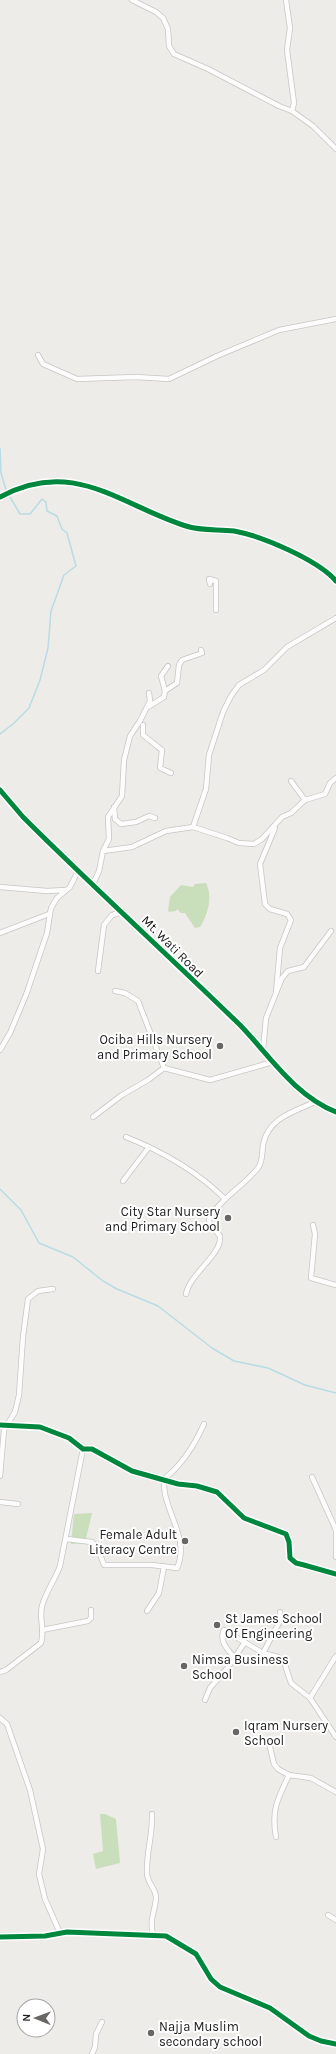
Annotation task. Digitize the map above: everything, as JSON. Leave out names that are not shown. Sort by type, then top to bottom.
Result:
[{"type":"street","points":[[132,0],[156,12],[163,18],[168,29],[169,46],[174,54],[208,69],[279,106],[292,111],[313,126],[336,149]]},
{"type":"street","points":[[286,0],[290,28],[287,50],[294,103],[292,111]]},
{"type":"street","points":[[38,355],[43,364],[77,379],[136,377],[169,379],[217,356],[279,330],[336,319]]},
{"type":"street","points":[[0,497],[21,487],[38,482],[59,482],[91,486],[187,526],[234,531],[256,536],[316,564],[330,573],[336,581]]},
{"type":"street","points":[[210,584],[209,579],[216,581],[216,610]]},
{"type":"street","points":[[193,827],[206,789],[209,755],[223,712],[234,690],[239,685],[264,670],[287,647],[336,618]]},
{"type":"street","points":[[165,691],[177,683],[179,665],[182,660],[202,653],[201,650]]},
{"type":"street","points":[[93,884],[99,871],[103,851],[110,839],[108,817],[124,791],[124,760],[130,736],[141,722],[149,706],[162,699],[165,691],[161,676],[168,666]]},
{"type":"street","points":[[149,693],[150,698],[141,722],[143,735],[162,750],[160,768],[171,773]]},
{"type":"street","points":[[141,722],[147,730]]},
{"type":"street","points":[[103,851],[132,847],[166,831],[193,827],[239,843],[250,844],[262,839],[279,820],[293,812],[305,800],[321,797],[330,783],[336,778]]},
{"type":"street","points":[[291,782],[305,800]]},
{"type":"street","name":"Mt. Wati Road","points":[[0,790],[22,817],[123,912],[263,1050],[290,1081],[315,1102],[336,1112]]},
{"type":"street","points":[[114,807],[115,819],[121,824],[136,822],[149,816],[155,818]]},
{"type":"street","points":[[276,993],[280,948],[291,920],[287,914],[270,909],[265,904],[260,869],[269,838],[279,820]]},
{"type":"street","points":[[0,1050],[10,1033],[26,995],[47,933],[49,914],[57,898],[70,887],[78,871]]},
{"type":"street","points":[[0,887],[47,891],[66,890]]},
{"type":"street","points":[[98,971],[104,925],[112,915],[123,912]]},
{"type":"street","points":[[0,933],[49,914]]},
{"type":"street","points":[[263,1050],[264,1028],[276,993],[286,973],[304,967],[331,932]]},
{"type":"street","points":[[115,991],[125,993],[138,1001],[164,1068]]},
{"type":"street","points":[[164,1068],[210,1080],[273,1062]]},
{"type":"street","points":[[93,1117],[122,1095],[148,1080],[164,1068]]},
{"type":"street","points":[[186,1294],[197,1273],[219,1244],[220,1236],[208,1220],[225,1199],[258,1168],[264,1140],[272,1125],[277,1120],[315,1102]]},
{"type":"street","points":[[126,1136],[182,1166],[216,1190],[225,1199]]},
{"type":"street","points":[[123,1181],[149,1147]]},
{"type":"street","points":[[313,1225],[315,1234],[311,1278],[336,1285]]},
{"type":"street","points":[[0,1476],[3,1436],[6,1425],[15,1412],[18,1401],[22,1337],[28,1299],[38,1291],[53,1288]]},
{"type":"street","points":[[164,1479],[181,1463],[198,1437],[204,1424]]},
{"type":"street","points":[[0,1425],[40,1427],[69,1438],[83,1449],[92,1449],[132,1471],[178,1484],[197,1486],[217,1492],[244,1518],[286,1534],[290,1542],[290,1558],[296,1563],[336,1574]]},
{"type":"street","points":[[0,1672],[6,1670],[38,1646],[42,1638],[42,1608],[48,1590],[58,1573],[83,1449]]},
{"type":"street","points":[[312,1476],[336,1530],[336,1557]]},
{"type":"street","points":[[66,1539],[92,1542],[99,1552],[104,1565],[177,1568],[181,1550],[178,1530],[165,1496],[164,1479]]},
{"type":"street","points":[[0,1502],[18,1504]]},
{"type":"street","points":[[147,1611],[159,1593],[164,1567]]},
{"type":"street","points":[[42,1630],[88,1621],[91,1618],[91,1610]]},
{"type":"street","points":[[263,1653],[280,1621],[280,1612]]},
{"type":"street","points":[[234,1657],[224,1644],[222,1634],[224,1630],[263,1653],[278,1657],[284,1662],[291,1683],[310,1698],[336,1737]]},
{"type":"street","points":[[205,1700],[210,1688],[229,1666],[245,1642]]},
{"type":"street","points":[[310,1698],[336,1656]]},
{"type":"street","points":[[0,1718],[7,1724],[30,1790],[43,1849],[40,1878],[46,1904],[60,1933]]},
{"type":"street","points":[[269,1743],[274,1764],[289,1774],[311,1778],[336,1792]]},
{"type":"street","points":[[276,1837],[273,1815],[276,1803],[289,1774]]},
{"type":"street","points":[[152,1814],[147,1871],[148,1881],[155,1891],[151,1918],[153,1934]]},
{"type":"street","points":[[328,1915],[336,1920]]},
{"type":"street","points":[[0,1937],[45,1936],[60,1933],[153,1934],[166,1936],[192,1951],[201,1961],[213,1981],[220,1987],[270,2008],[309,2036],[321,2041],[336,2044]]},
{"type":"street","points":[[92,2054],[95,2047],[96,2034],[102,2022]]},
{"type":"green space","points":[[206,883],[209,894],[209,906],[200,927],[195,928],[185,913],[181,913],[177,909],[176,911],[169,912],[170,897],[181,885],[193,887],[195,884]]},
{"type":"green space","points":[[92,1513],[85,1543],[71,1544],[74,1514]]},
{"type":"green space","points":[[100,1814],[105,1814],[116,1819],[120,1863],[96,1869],[93,1854],[103,1851]]},
{"type":"waterway","points":[[0,448],[1,473],[6,490],[20,514],[30,514],[42,499],[46,502],[47,511],[57,516],[62,529],[67,533],[76,566],[64,575],[51,611],[48,648],[40,680],[29,708],[13,724],[0,734]]},
{"type":"waterway","points":[[0,1189],[21,1210],[39,1243],[73,1257],[103,1281],[117,1289],[158,1306],[212,1348],[234,1361],[268,1368],[305,1385],[336,1393]]},
{"type":"cycle path","points":[[0,497],[26,486],[51,482],[74,483],[117,497],[162,517],[192,528],[234,531],[274,543],[303,557],[328,573],[336,581]]},
{"type":"cycle path","points":[[0,790],[23,817],[240,1025],[295,1085],[321,1105],[336,1112]]},
{"type":"cycle path","points":[[0,1425],[40,1427],[69,1438],[83,1449],[92,1449],[132,1471],[178,1484],[197,1486],[217,1492],[244,1518],[286,1534],[289,1542],[290,1558],[296,1563],[336,1574]]},
{"type":"cycle path","points":[[0,1937],[45,1936],[67,1932],[166,1936],[196,1954],[211,1979],[220,1987],[270,2008],[309,2036],[321,2041],[336,2044]]},
{"type":"place","name":"Ociba Hills Nursery and Primary School","points":[[220,1046]]},
{"type":"place","name":"City Star Nursery and Primary School","points":[[228,1218]]},
{"type":"place","name":"Female Adult Literacy Centre","points":[[185,1541]]},
{"type":"place","name":"St James School Of Engineering","points":[[217,1625]]},
{"type":"place","name":"Nimsa Business School","points":[[184,1666]]},
{"type":"place","name":"Iqram Nursery School","points":[[236,1732]]},
{"type":"place","name":"Najja Muslim secondary school","points":[[151,2033]]}]
